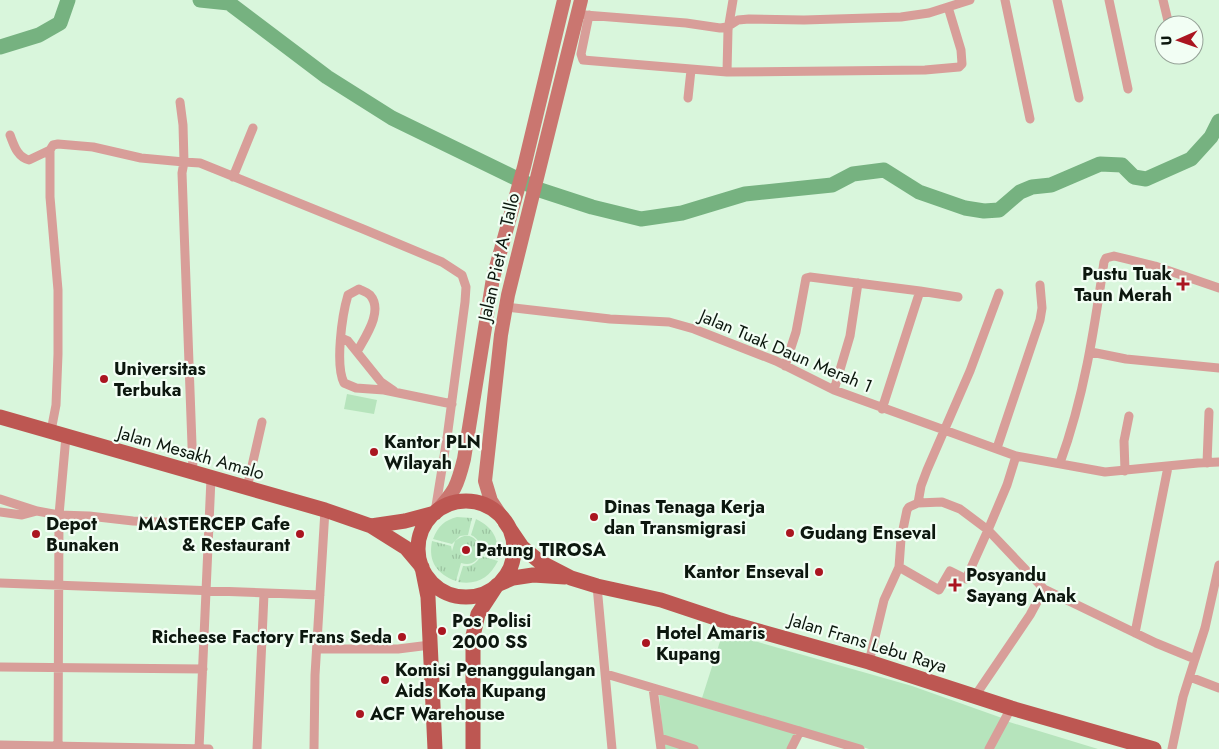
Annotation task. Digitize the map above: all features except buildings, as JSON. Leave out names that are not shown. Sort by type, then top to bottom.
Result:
[{"type":"main road","name":"Jalan Piet A. Tallo","points":[[505,522],[491,502],[486,475],[506,307],[551,87],[564,0]]},
{"type":"main road","name":"Jalan Piet A. Tallo","points":[[435,513],[452,494],[458,484],[464,459],[493,278],[551,87],[583,15],[580,0]]},
{"type":"main road","name":"Jalan Mesakh Amalo","points":[[0,417],[325,510],[371,526],[406,548],[422,567]]},
{"type":"main road","points":[[422,567],[433,584],[450,594],[470,597],[488,591],[504,578],[512,560],[512,540],[505,522],[490,508],[472,502],[452,503],[435,513],[428,520],[419,538],[419,558],[428,597],[435,749]]},
{"type":"main road","name":"Jalan Mesakh Amalo","points":[[371,526],[406,522],[435,513]]},
{"type":"main road","name":"Jalan Frans Lebu Raya","points":[[505,522],[522,547],[540,562],[572,578],[597,586],[661,600],[730,623],[870,662],[1011,708],[1154,749]]},
{"type":"main road","name":"Jalan Frans Lebu Raya","points":[[497,585],[513,578],[533,575],[572,578]]},
{"type":"main road","points":[[473,749],[473,636],[478,614],[497,585]]},
{"type":"street","points":[[727,72],[733,0]]},
{"type":"street","points":[[948,7],[961,50],[962,64],[959,67],[925,70],[727,72],[583,60],[580,54],[583,15],[686,23],[720,28],[738,20],[749,19],[804,20],[900,17],[930,13],[948,7],[970,0]]},
{"type":"street","points":[[1005,0],[1030,120]]},
{"type":"street","points":[[1057,0],[1080,98]]},
{"type":"street","points":[[1109,0],[1128,89]]},
{"type":"street","points":[[1163,0],[1167,15]]},
{"type":"street","points":[[688,98],[691,70]]},
{"type":"street","points":[[180,102],[183,125],[184,162],[182,173],[193,472]]},
{"type":"street","points":[[233,177],[253,128]]},
{"type":"street","points":[[10,135],[15,148],[25,160],[33,160],[58,144],[77,145],[141,158],[200,163],[442,262],[462,275],[466,287],[465,302],[435,513]]},
{"type":"street","points":[[50,150],[50,197],[58,290],[56,405],[51,431]]},
{"type":"street","points":[[1060,463],[1075,420],[1091,352],[1106,258],[1114,256],[1155,266],[1219,288]]},
{"type":"street","points":[[784,366],[796,332],[806,278],[958,297]]},
{"type":"street","points":[[834,390],[850,336],[858,283]]},
{"type":"street","points":[[997,448],[1040,320],[1042,308],[1040,285]]},
{"type":"street","points":[[357,352],[375,313],[373,300],[369,294],[359,289],[348,295],[339,354],[341,377],[344,383],[356,388],[396,392],[452,404]]},
{"type":"street","points":[[882,409],[920,291]]},
{"type":"street","points":[[918,503],[921,486],[927,470],[970,371],[999,293]]},
{"type":"street","name":"Jalan Tuak Daun Merah 1","points":[[506,307],[610,319],[669,322],[694,329],[776,361],[834,390],[882,409],[1016,456],[1105,472],[1219,462]]},
{"type":"street","points":[[342,338],[348,341],[381,382],[396,392]]},
{"type":"street","points":[[1091,352],[1126,359],[1219,368]]},
{"type":"street","points":[[1207,463],[1209,412]]},
{"type":"street","points":[[1126,471],[1124,441],[1129,416]]},
{"type":"street","points":[[247,488],[262,422]]},
{"type":"street","points":[[58,748],[59,515],[66,436]]},
{"type":"street","points":[[898,567],[939,590],[950,571],[966,579],[1007,485],[1016,456]]},
{"type":"street","points":[[1135,633],[1168,467]]},
{"type":"street","points":[[199,749],[211,478]]},
{"type":"street","points":[[0,499],[37,511],[59,515],[133,521],[209,524]]},
{"type":"street","points":[[870,662],[884,600],[898,567],[907,510],[918,503],[942,502],[960,509],[988,530],[1044,589],[1194,659]]},
{"type":"street","points":[[314,749],[317,649],[325,510]]},
{"type":"street","points":[[0,512],[22,515],[37,511]]},
{"type":"street","points":[[1172,749],[1183,697],[1215,595],[1219,565]]},
{"type":"street","points":[[0,582],[205,592],[320,595]]},
{"type":"street","points":[[597,586],[612,749]]},
{"type":"street","points":[[975,696],[1030,615],[1044,589]]},
{"type":"street","points":[[257,749],[264,594]]},
{"type":"street","points":[[317,649],[398,649],[430,645]]},
{"type":"street","points":[[0,667],[58,666],[203,669]]},
{"type":"street","points":[[606,674],[860,749]]},
{"type":"street","points":[[1190,677],[1219,688]]},
{"type":"street","points":[[653,688],[661,749]]},
{"type":"street","points":[[990,749],[1011,708]]},
{"type":"street","points":[[791,749],[800,731]]},
{"type":"street","points":[[660,738],[694,749]]},
{"type":"street","points":[[0,745],[58,748],[209,749]]},
{"type":"green space","points":[[347,394],[377,400],[374,414],[344,409]]},
{"type":"green space","points":[[457,517],[472,518],[468,535],[460,536],[452,544],[433,539],[442,524]]},
{"type":"green space","points":[[476,519],[487,526],[494,535],[498,546],[498,559],[481,553],[473,563],[461,563],[456,581],[444,575],[435,566],[431,555],[432,541],[451,546],[452,551],[455,541],[468,536],[475,539],[480,547],[479,542],[476,538],[471,535]]},
{"type":"green space","points":[[481,556],[498,561],[491,572],[477,581],[458,582],[463,566],[474,564]]},
{"type":"green space","points":[[723,632],[912,686],[1002,718],[986,749],[869,749],[702,698]]},
{"type":"green space","points":[[659,693],[796,733],[787,749],[664,749]]},
{"type":"green space","points":[[1006,721],[1098,749],[992,749]]},
{"type":"waterway","points":[[0,47],[39,35],[60,23],[68,0]]},
{"type":"waterway","points":[[200,0],[229,3],[327,77],[392,118],[540,190],[592,207],[641,219],[682,213],[745,194],[832,185],[853,174],[884,170],[919,192],[965,208],[984,211],[999,210],[1020,192],[1032,187],[1051,185],[1100,164],[1122,165],[1134,177],[1146,179],[1191,159],[1211,137],[1219,121]]},
{"type":"waterway","points":[[201,1],[207,0]]},
{"type":"place","name":"Pustu Tuak Taun Merah","points":[[1183,284]]},
{"type":"place","name":"Universitas Terbuka","points":[[104,379]]},
{"type":"place","name":"Kantor PLN Wilayah","points":[[374,452]]},
{"type":"place","name":"Dinas Tenaga Kerja dan Transmigrasi","points":[[594,517]]},
{"type":"place","name":"Gudang Enseval","points":[[790,533]]},
{"type":"place","name":"Depot Bunaken","points":[[36,534]]},
{"type":"place","name":"MASTERCEP Cafe & Restaurant","points":[[300,534]]},
{"type":"place","name":"Patung TIROSA","points":[[466,550]]},
{"type":"place","name":"Kantor Enseval","points":[[819,572]]},
{"type":"place","name":"Posyandu Sayang Anak","points":[[955,585]]},
{"type":"place","name":"Pos Polisi 2000 SS","points":[[442,631]]},
{"type":"place","name":"Richeese Factory Frans Seda","points":[[402,637]]},
{"type":"place","name":"Hotel Amaris Kupang","points":[[646,643]]},
{"type":"place","name":"Komisi Penanggulangan Aids Kota Kupang","points":[[385,680]]},
{"type":"place","name":"ACF Warehouse","points":[[360,714]]}]
